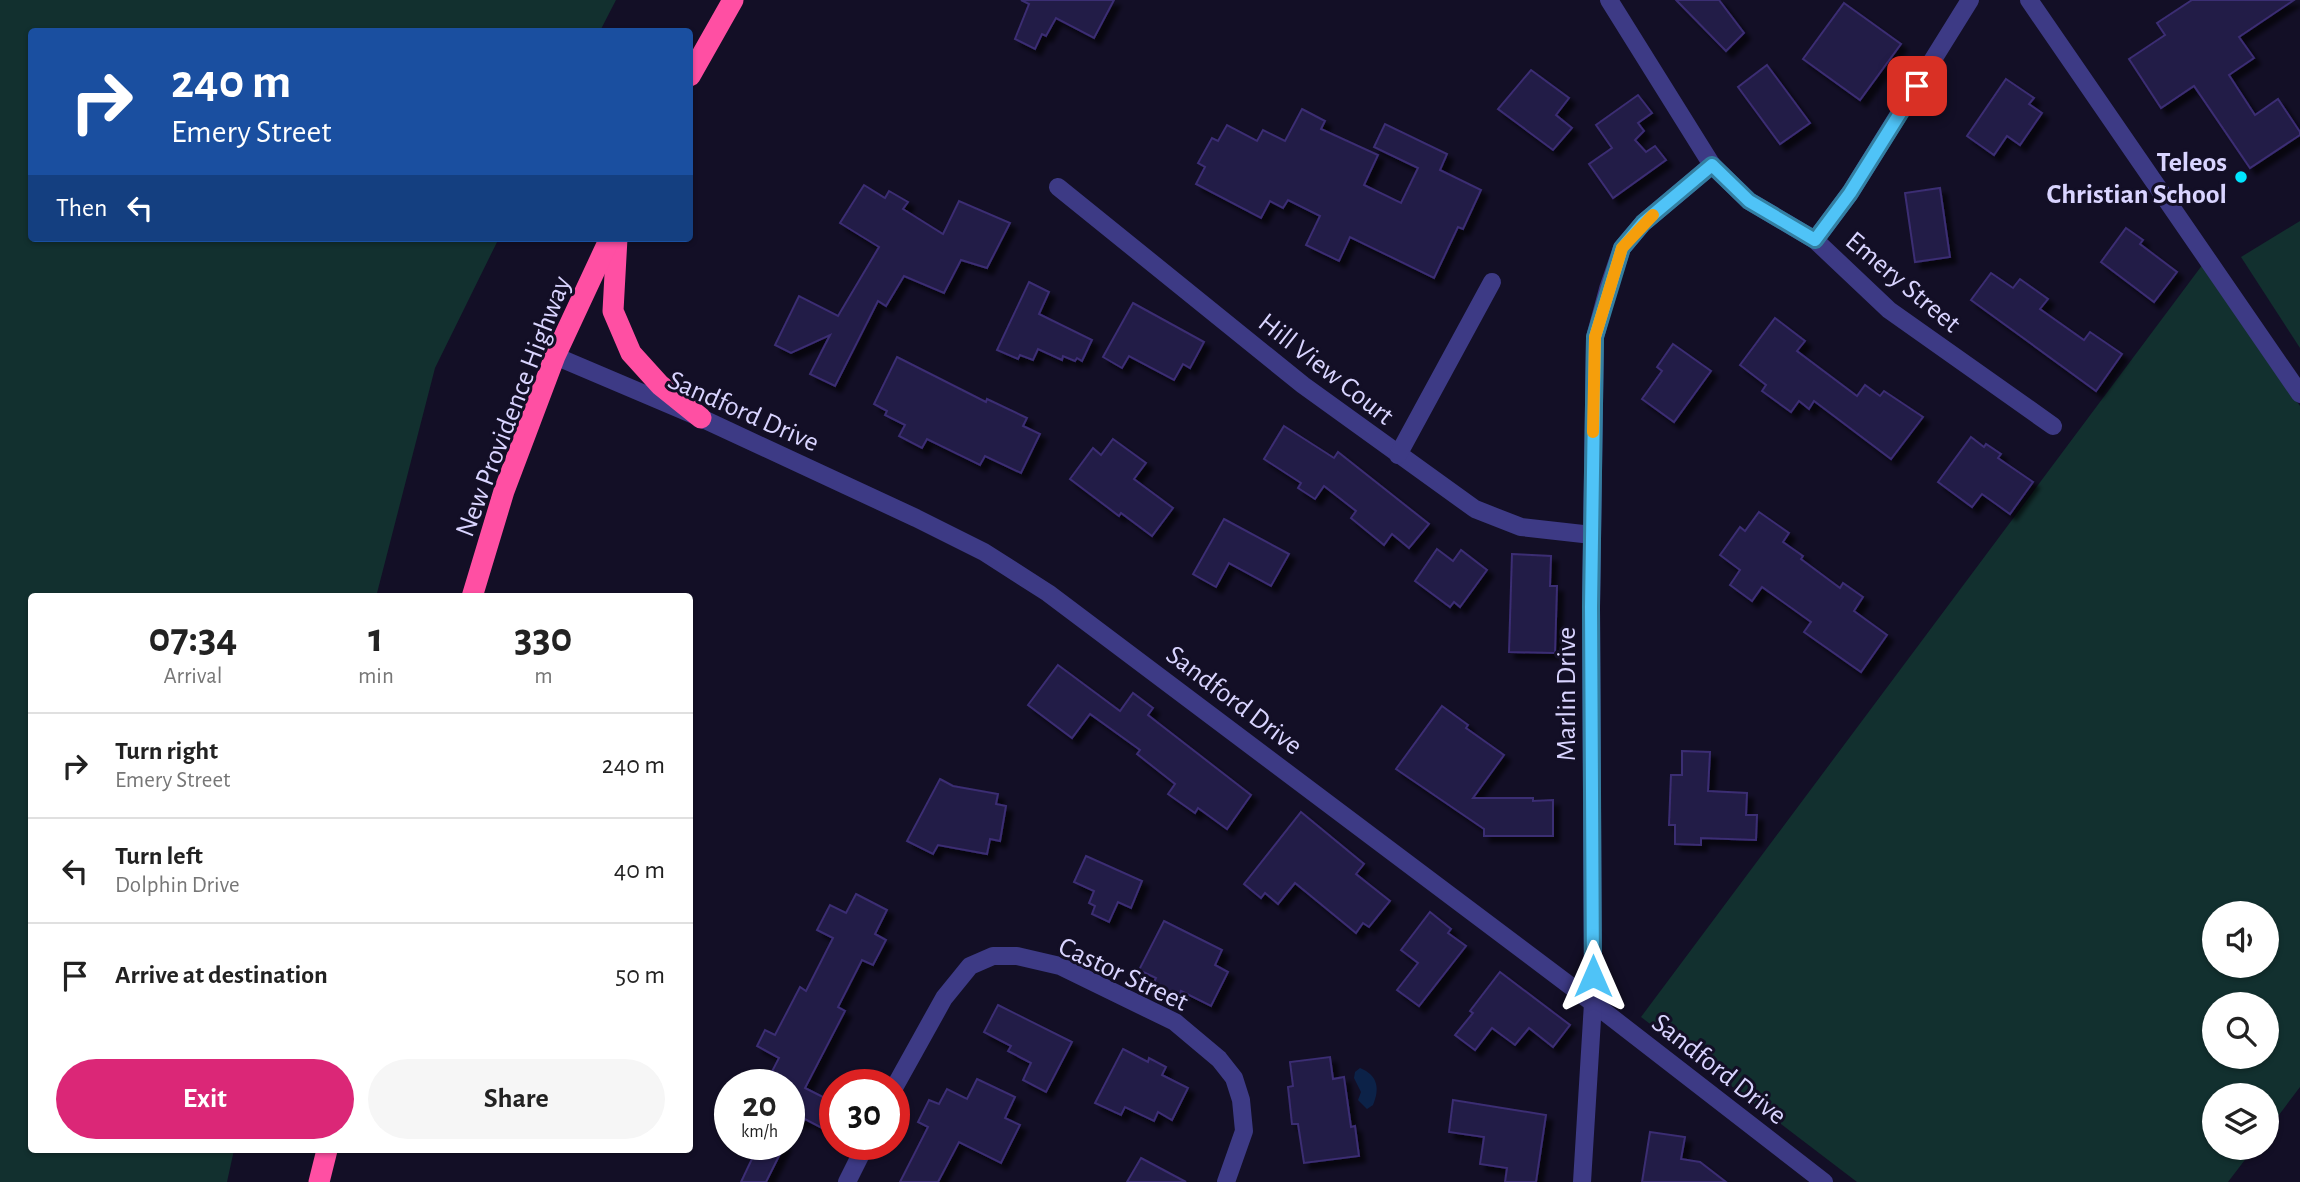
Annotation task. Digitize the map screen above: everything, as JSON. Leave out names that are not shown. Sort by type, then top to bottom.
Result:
[{"type":"highway","points":[[693,71],[733,0]]},
{"type":"highway","name":"New Providence Highway","points":[[473,593],[504,491],[555,356],[608,242]]},
{"type":"highway","points":[[617,242],[613,311],[631,353],[660,385],[701,418]]},
{"type":"highway","points":[[319,1182],[326,1153]]},
{"type":"street","name":"Emery Street","points":[[1609,0],[1712,165],[1749,201],[1815,240],[1889,310],[2053,426]]},
{"type":"street","points":[[1815,240],[1850,193],[1970,0]]},
{"type":"street","points":[[2029,0],[2300,394]]},
{"type":"street","name":"Marlin Drive","points":[[1581,1182],[1593,1003],[1592,535],[1595,337],[1622,248],[1643,223],[1712,165]]},
{"type":"street","name":"Hill View Court","points":[[1058,187],[1303,385],[1475,509],[1521,527],[1592,535]]},
{"type":"street","points":[[1398,456],[1492,282]]},
{"type":"street","name":"Sandford Drive","points":[[555,356],[701,418],[916,517],[984,552],[1048,593],[1593,1003],[1824,1182]]},
{"type":"street","name":"Castor Street","points":[[905,1069],[944,998],[971,966],[993,956],[1017,956],[1060,966],[1175,1021],[1219,1059],[1234,1079],[1241,1100],[1244,1131],[1226,1182]]},
{"type":"street","points":[[847,1182],[858,1160]]},
{"type":"green space","points":[[0,0],[616,0],[602,28],[28,28],[28,242],[497,242],[435,368],[377,593],[28,593],[28,1153],[233,1153],[227,1182],[0,1182]]},
{"type":"green space","points":[[2300,221],[2300,348],[2241,257]]},
{"type":"green space","points":[[2203,264],[2300,406],[2300,1087],[2279,1115],[2279,1083],[2202,1083],[2202,1160],[2245,1160],[2228,1182],[1857,1182],[1641,1017]]},
{"type":"water","points":[[1360,1068],[1371,1074],[1377,1088],[1373,1105],[1367,1109],[1358,1100],[1361,1092],[1354,1078],[1355,1072]]},
{"type":"building","points":[[1021,0],[1114,0],[1094,38],[1056,18],[1046,36],[1042,34],[1035,49],[1015,39],[1029,4]]},
{"type":"building","points":[[1676,0],[1719,0],[1744,33],[1726,51]]},
{"type":"building","points":[[2192,0],[2294,0],[2239,37],[2254,58],[2229,75],[2255,115],[2278,99],[2300,132],[2300,135],[2250,168],[2194,86],[2161,108],[2129,59],[2165,35],[2157,23]]},
{"type":"building","points":[[1844,3],[1901,44],[1860,100],[1803,59]]},
{"type":"building","points":[[1767,65],[1810,123],[1780,144],[1738,87]]},
{"type":"building","points":[[1531,70],[1569,98],[1556,115],[1572,128],[1553,150],[1498,109]]},
{"type":"building","points":[[2006,79],[2034,98],[2029,104],[2042,113],[2020,145],[2007,136],[1994,155],[1967,136]]},
{"type":"building","points":[[1638,95],[1652,113],[1638,123],[1644,131],[1635,140],[1646,152],[1655,146],[1666,160],[1613,198],[1589,164],[1612,148],[1596,125]]},
{"type":"building","points":[[1302,109],[1325,121],[1321,129],[1378,155],[1364,185],[1401,203],[1418,168],[1374,147],[1385,124],[1447,154],[1440,170],[1481,190],[1463,229],[1458,227],[1434,278],[1350,237],[1339,261],[1306,245],[1320,216],[1288,200],[1283,208],[1270,201],[1261,218],[1196,184],[1205,167],[1198,163],[1212,138],[1218,141],[1227,125],[1257,141],[1263,130],[1285,141]]},
{"type":"building","points":[[864,185],[885,198],[889,191],[908,202],[903,209],[943,234],[959,201],[1010,223],[987,268],[961,260],[944,293],[904,276],[886,306],[878,301],[835,386],[810,374],[830,335],[791,353],[775,345],[799,296],[838,316],[879,247],[840,223]]},
{"type":"building","points":[[1940,188],[1950,257],[1915,262],[1905,193]]},
{"type":"building","points":[[2126,228],[2143,240],[2140,244],[2177,272],[2154,302],[2101,262]]},
{"type":"building","points":[[1991,273],[2013,288],[2020,279],[2048,299],[2040,309],[2084,340],[2090,332],[2122,354],[2096,391],[1971,300]]},
{"type":"building","points":[[1029,282],[1049,292],[1039,314],[1092,340],[1082,361],[1063,356],[1062,360],[1038,349],[1033,360],[1020,355],[1018,359],[997,350]]},
{"type":"building","points":[[1133,303],[1204,342],[1190,368],[1183,364],[1174,380],[1129,356],[1122,368],[1103,357]]},
{"type":"building","points":[[1775,318],[1805,341],[1797,351],[1857,396],[1865,385],[1880,396],[1884,391],[1923,417],[1891,459],[1814,401],[1809,409],[1799,401],[1791,412],[1762,391],[1766,385],[1740,365]]},
{"type":"building","points":[[1673,344],[1711,371],[1674,422],[1642,399],[1662,371],[1657,367]]},
{"type":"building","points":[[897,357],[986,402],[987,399],[1027,418],[1023,426],[1040,434],[1021,473],[985,456],[980,465],[927,439],[922,448],[899,436],[905,425],[885,415],[887,411],[874,404]]},
{"type":"building","points":[[1284,426],[1334,458],[1338,452],[1429,524],[1409,548],[1392,534],[1384,545],[1351,518],[1356,511],[1324,486],[1315,499],[1298,488],[1301,483],[1264,459]]},
{"type":"building","points":[[1971,437],[1984,447],[1986,444],[2001,454],[1998,458],[2033,482],[2010,514],[1982,494],[1972,507],[1938,482]]},
{"type":"building","points":[[1113,439],[1146,463],[1134,479],[1173,508],[1152,536],[1121,513],[1119,516],[1070,479],[1093,448],[1101,455]]},
{"type":"building","points":[[1759,512],[1789,533],[1783,542],[1803,556],[1801,559],[1840,588],[1843,583],[1863,597],[1854,611],[1887,635],[1861,672],[1804,632],[1811,622],[1762,587],[1752,601],[1730,585],[1740,570],[1720,555],[1740,527],[1745,531]]},
{"type":"building","points":[[1224,519],[1289,554],[1271,586],[1229,563],[1216,587],[1193,574]]},
{"type":"building","points":[[1437,549],[1453,561],[1461,550],[1487,570],[1460,607],[1454,602],[1450,607],[1415,581]]},
{"type":"building","points":[[1512,554],[1551,556],[1550,586],[1557,586],[1555,653],[1509,652]]},
{"type":"building","points":[[1058,665],[1120,711],[1133,693],[1153,708],[1148,715],[1251,795],[1227,829],[1198,808],[1195,813],[1168,794],[1175,784],[1137,754],[1140,750],[1090,714],[1072,738],[1028,705]]},
{"type":"building","points":[[1442,706],[1468,725],[1466,728],[1504,755],[1473,798],[1553,800],[1553,836],[1484,836],[1484,829],[1396,769]]},
{"type":"building","points":[[1682,751],[1710,752],[1708,791],[1747,793],[1746,815],[1757,815],[1756,840],[1701,838],[1701,845],[1675,844],[1675,825],[1669,825],[1671,775],[1682,775]]},
{"type":"building","points":[[940,779],[953,786],[998,794],[996,804],[1006,806],[1000,841],[990,839],[987,854],[938,845],[933,854],[907,841]]},
{"type":"building","points":[[1301,812],[1364,864],[1356,874],[1390,901],[1369,927],[1363,923],[1356,933],[1295,883],[1278,904],[1265,893],[1261,898],[1244,884]]},
{"type":"building","points":[[1086,856],[1142,881],[1131,908],[1118,902],[1109,922],[1092,914],[1095,906],[1089,903],[1094,891],[1074,882]]},
{"type":"building","points":[[856,894],[887,910],[875,934],[886,940],[873,965],[862,960],[838,1007],[845,1011],[805,1088],[805,1069],[773,1069],[779,1058],[757,1046],[765,1030],[775,1035],[800,987],[806,991],[833,938],[817,930],[830,905],[846,913]]},
{"type":"building","points":[[1430,912],[1451,929],[1448,933],[1466,946],[1419,1006],[1397,990],[1418,963],[1401,950]]},
{"type":"building","points":[[1164,921],[1222,950],[1215,965],[1228,972],[1211,1006],[1181,991],[1178,999],[1152,986],[1156,978],[1139,970]]},
{"type":"building","points":[[1500,972],[1570,1025],[1553,1047],[1529,1028],[1515,1045],[1492,1028],[1475,1050],[1455,1035]]},
{"type":"building","points":[[998,1005],[1072,1042],[1046,1092],[1023,1080],[1031,1063],[1008,1051],[1011,1046],[984,1032]]},
{"type":"building","points":[[1123,1049],[1148,1062],[1149,1058],[1166,1067],[1162,1075],[1188,1088],[1172,1120],[1158,1112],[1154,1121],[1125,1107],[1121,1115],[1095,1103]]},
{"type":"building","points":[[1330,1057],[1333,1079],[1344,1077],[1351,1127],[1355,1126],[1359,1156],[1304,1163],[1298,1124],[1292,1124],[1288,1087],[1293,1086],[1290,1062]]},
{"type":"building","points":[[977,1079],[1015,1097],[1005,1118],[1020,1125],[1001,1163],[959,1142],[938,1182],[900,1182],[928,1127],[918,1122],[929,1100],[939,1104],[947,1089],[967,1099]]},
{"type":"building","points":[[805,1088],[819,1095],[819,1126],[805,1119]]},
{"type":"building","points":[[1453,1100],[1546,1115],[1536,1182],[1505,1182],[1507,1168],[1480,1164],[1484,1137],[1449,1132]]},
{"type":"building","points":[[1650,1132],[1685,1137],[1681,1159],[1700,1162],[1726,1182],[1642,1182]]},
{"type":"building","points":[[1141,1158],[1186,1182],[1127,1182]]},
{"type":"building","points":[[751,1160],[777,1160],[766,1182],[741,1182]]},
{"type":"slow traffic","points":[[1593,432],[1595,337],[1608,289],[1622,248],[1653,215]]},
{"type":"place","name":"Teleos Christian School","points":[[2241,177]]},
{"type":"route","points":[[1593,976],[1591,607],[1595,337],[1622,248],[1643,223],[1712,165],[1749,201],[1815,240],[1850,193],[1917,86]]}]
